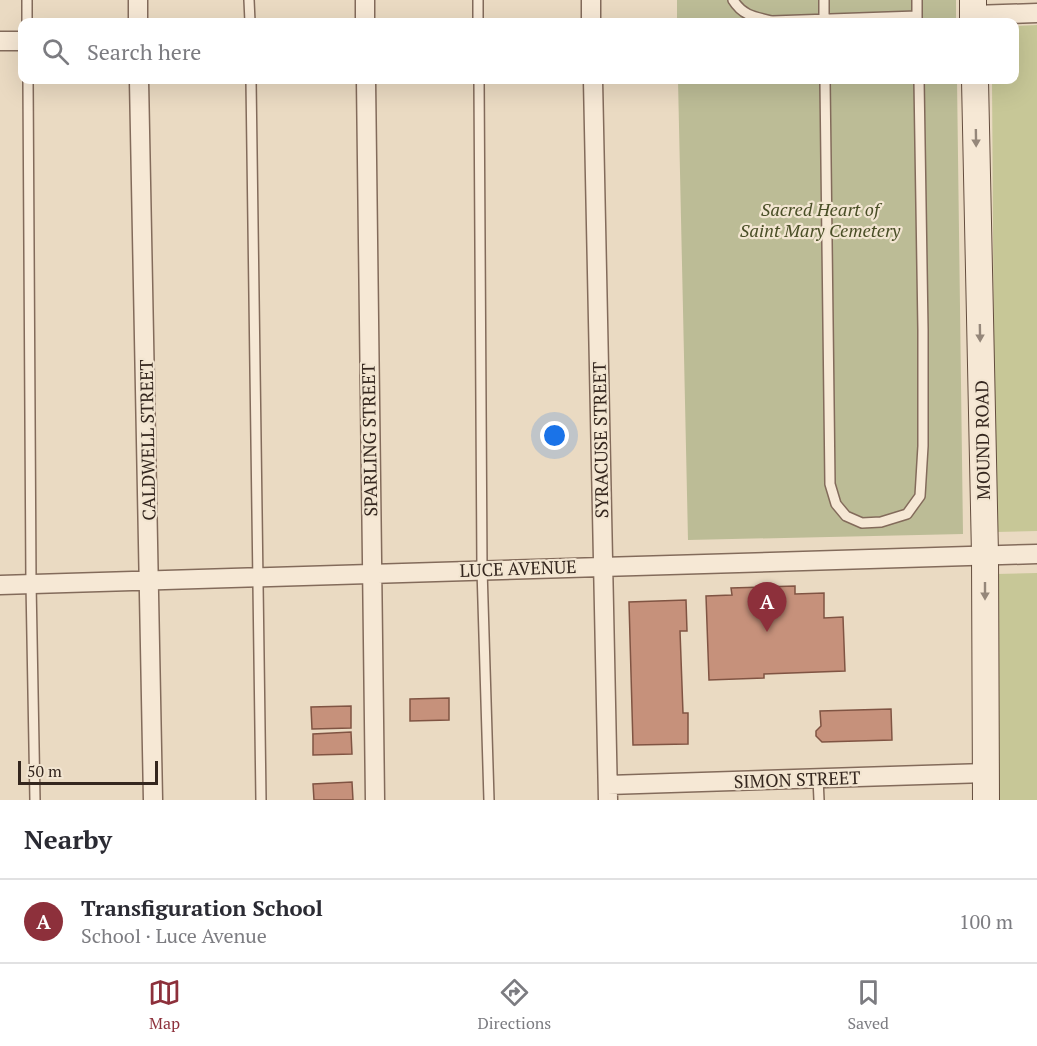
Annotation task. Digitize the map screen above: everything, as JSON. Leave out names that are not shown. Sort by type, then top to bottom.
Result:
[{"type":"main road","name":"MOUND ROAD","points":[[975,84],[985,555],[986,800]]},
{"type":"street","points":[[138,0],[138,18]]},
{"type":"street","points":[[365,0],[365,18]]},
{"type":"street","points":[[591,0],[591,18]]},
{"type":"street","points":[[973,12],[1037,13]]},
{"type":"street","points":[[0,41],[18,40]]},
{"type":"street","name":"CALDWELL STREET","points":[[139,84],[153,800]]},
{"type":"street","name":"SPARLING STREET","points":[[366,84],[370,573],[375,800]]},
{"type":"street","name":"SYRACUSE STREET","points":[[593,84],[608,792]]},
{"type":"street","name":"LUCE AVENUE","points":[[0,585],[603,565],[1037,554]]},
{"type":"street","name":"SIMON STREET","points":[[608,792],[818,778],[986,773]]},
{"type":"lane","points":[[27,0],[27,18]]},
{"type":"lane","points":[[249,0],[250,18]]},
{"type":"lane","points":[[478,0],[478,18]]},
{"type":"lane","points":[[734,0],[740,11],[757,18]]},
{"type":"lane","points":[[824,0],[824,18]]},
{"type":"lane","points":[[917,0],[917,18]]},
{"type":"lane","points":[[28,84],[30,584],[35,800]]},
{"type":"lane","points":[[251,84],[256,576],[261,800]]},
{"type":"lane","points":[[479,84],[482,569],[489,800]]},
{"type":"lane","points":[[825,84],[830,484],[836,504],[846,516],[862,523],[881,522],[907,514],[920,496],[923,446],[923,330],[919,84]]},
{"type":"lane","points":[[818,778],[819,800]]},
{"type":"green space","points":[[677,0],[956,0],[956,18],[677,18]]},
{"type":"green space","points":[[1037,25],[1037,531],[995,532],[992,84],[1019,84],[1019,26]]},
{"type":"green space","name":"Sacred Heart of Saint Mary Cemetery","points":[[678,84],[957,84],[963,534],[688,540]]},
{"type":"green space","points":[[1037,573],[1037,800],[996,800],[996,574]]},
{"type":"building","points":[[795,586],[795,594],[824,593],[824,618],[843,617],[845,671],[764,674],[764,678],[709,680],[706,596],[732,595],[731,588]]},
{"type":"building","points":[[686,600],[687,631],[680,631],[683,713],[688,713],[688,744],[633,745],[629,602]]},
{"type":"building","points":[[449,698],[449,720],[410,721],[410,699]]},
{"type":"building","points":[[351,706],[351,728],[312,729],[311,707]]},
{"type":"building","points":[[891,709],[892,740],[822,742],[816,736],[816,731],[821,726],[820,711]]},
{"type":"building","points":[[351,732],[352,754],[313,755],[313,734]]},
{"type":"building","points":[[352,782],[353,800],[314,800],[313,784]]},
{"type":"place","name":"Transfiguration School","points":[[767,632]]}]
